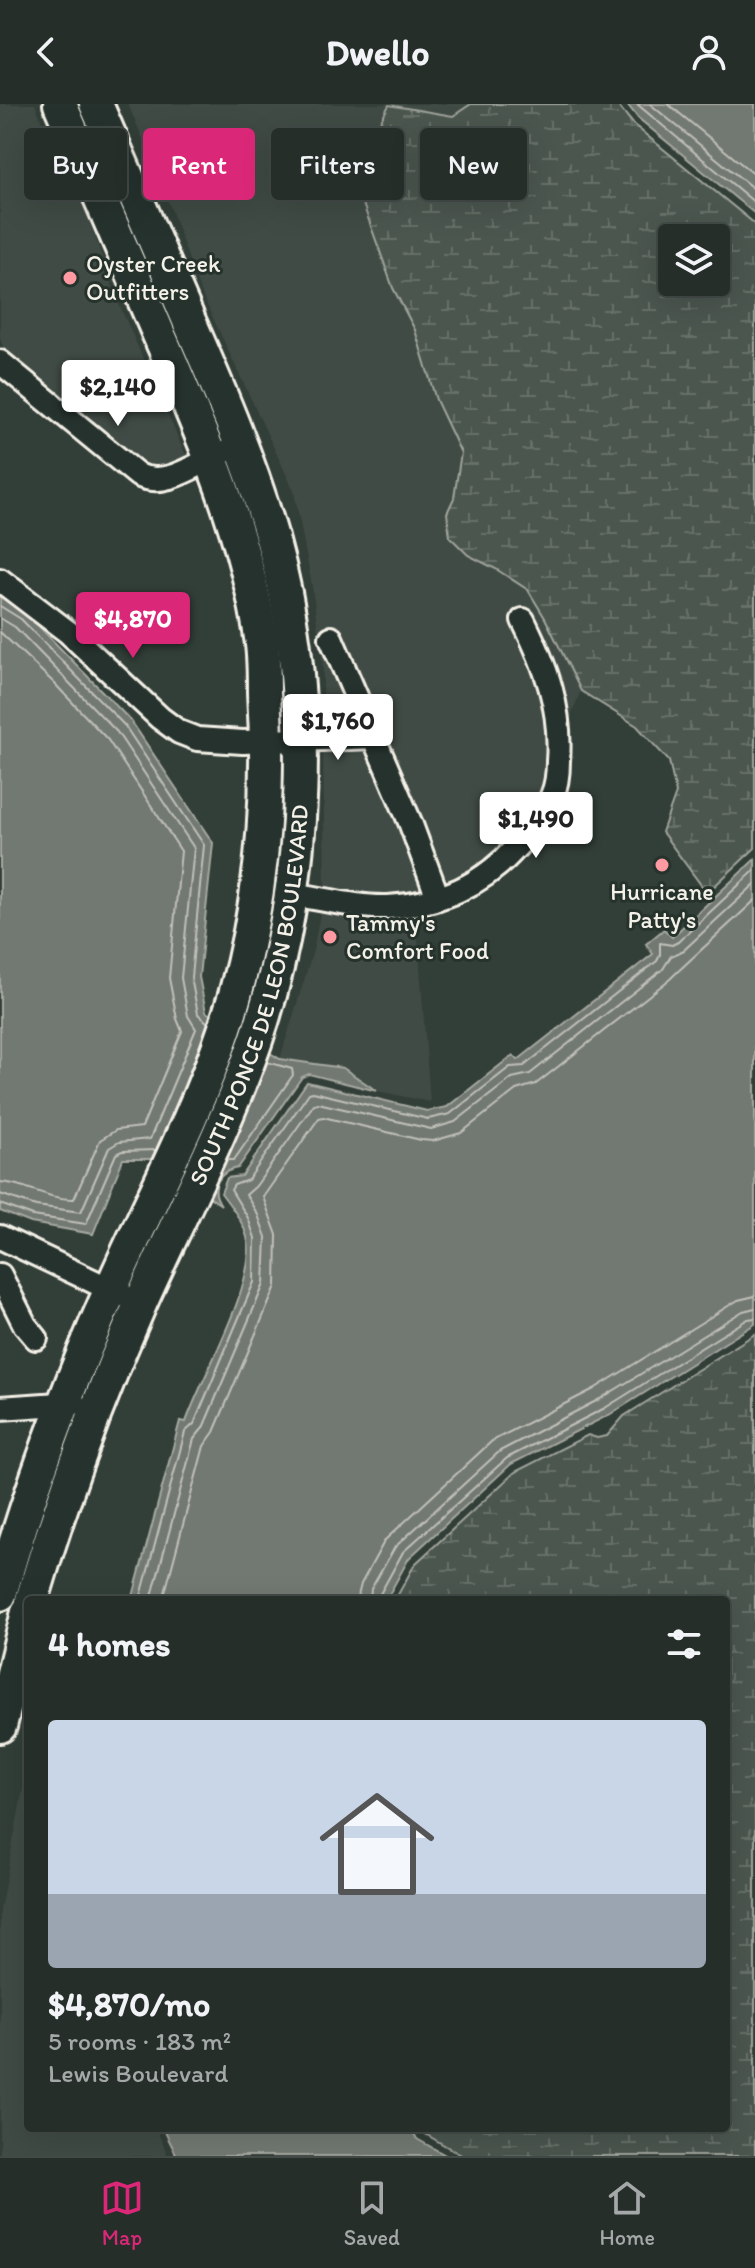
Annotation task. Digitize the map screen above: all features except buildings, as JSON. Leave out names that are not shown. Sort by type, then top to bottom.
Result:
[{"type":"highway","name":"SOUTH PONCE DE LEON BOULEVARD","points":[[0,1594],[63,1403],[209,1071],[239,982],[258,888],[266,808],[268,742],[262,645],[241,549],[211,457],[60,104]]},
{"type":"highway","name":"SOUTH PONCE DE LEON BOULEVARD","points":[[33,1596],[68,1486],[99,1402],[220,1129],[257,1037],[281,946],[297,845],[300,741],[297,687],[283,586],[273,541],[241,444],[96,104]]},
{"type":"highway","points":[[0,1726],[5,1683],[24,1624]]},
{"type":"street","points":[[0,362],[148,480],[166,478],[241,444]]},
{"type":"street","points":[[0,580],[68,632],[179,732],[197,739],[216,741],[374,737]]},
{"type":"street","points":[[290,894],[385,907],[438,898],[470,886],[500,864],[534,827],[553,795],[558,768],[558,715],[548,677],[523,620]]},
{"type":"street","points":[[331,638],[410,822],[438,898]]},
{"type":"street","points":[[0,1237],[141,1303]]},
{"type":"street","points":[[0,1275],[25,1325],[36,1338]]},
{"type":"street","points":[[0,1408],[99,1402]]},
{"type":"shaded area","points":[[0,104],[35,104],[45,128],[24,128],[24,200],[82,200],[118,302],[187,458],[155,471],[142,466],[6,355],[0,338]]},
{"type":"shaded area","points":[[128,104],[471,104],[453,116],[389,105],[377,128],[271,128],[271,200],[381,200],[393,288],[415,330],[436,400],[461,453],[454,498],[447,513],[450,537],[468,555],[528,590],[581,691],[567,725],[544,643],[526,608],[512,617],[529,652],[550,717],[548,779],[536,808],[504,848],[466,877],[442,886],[382,735],[382,727],[379,727],[335,626],[320,634],[361,728],[323,730],[323,667],[294,491],[199,288],[168,200],[255,200],[255,128],[143,128],[143,139]]},
{"type":"shaded area","points":[[369,747],[426,891],[385,897],[325,889],[323,750]]},
{"type":"shaded area","points":[[321,908],[416,913],[430,1102],[377,1091],[343,1068],[280,1059],[313,951]]},
{"type":"shaded area","points":[[24,1784],[24,2132],[158,2132],[168,2156],[0,2156],[0,1910]]},
{"type":"green space","points":[[471,104],[617,104],[634,125],[755,224],[755,848],[707,893],[662,832],[676,793],[669,761],[637,726],[581,691],[528,590],[468,555],[450,537],[447,513],[454,498],[461,453],[436,400],[415,330],[393,288],[362,200],[404,200],[404,128],[377,128],[389,105],[453,116]]},
{"type":"green space","points":[[755,1334],[755,2156],[463,2156],[422,2132],[730,2132],[730,1596],[397,1596],[415,1564],[515,1472],[588,1435],[597,1438],[607,1436],[624,1416]]},
{"type":"water","points":[[627,104],[755,104],[755,214],[638,118]]},
{"type":"water","points":[[0,596],[25,612],[131,721],[213,843],[199,977],[206,1012],[219,1020],[155,1159],[123,1159],[93,1234],[31,1223],[0,1211]]},
{"type":"water","points":[[755,859],[755,1324],[609,1415],[511,1464],[409,1558],[388,1596],[133,1596],[180,1421],[186,1422],[244,1282],[248,1242],[238,1216],[221,1193],[227,1178],[242,1176],[307,1082],[427,1111],[447,1107],[513,1055],[518,1060],[653,954],[646,944],[664,929],[672,937]]},
{"type":"water","points":[[262,1048],[280,1059],[343,1068],[377,1091],[309,1074],[302,1077],[238,1168],[218,1181],[216,1192],[221,1205],[201,1191]]},
{"type":"water","points":[[165,2132],[413,2132],[417,2139],[447,2156],[177,2156]]},
{"type":"place","name":"Oyster Creek Outfitters","points":[[70,278]]},
{"type":"place","name":"Hurricane Patty's","points":[[662,865]]},
{"type":"place","name":"Tammy's Comfort Food","points":[[330,937]]}]
